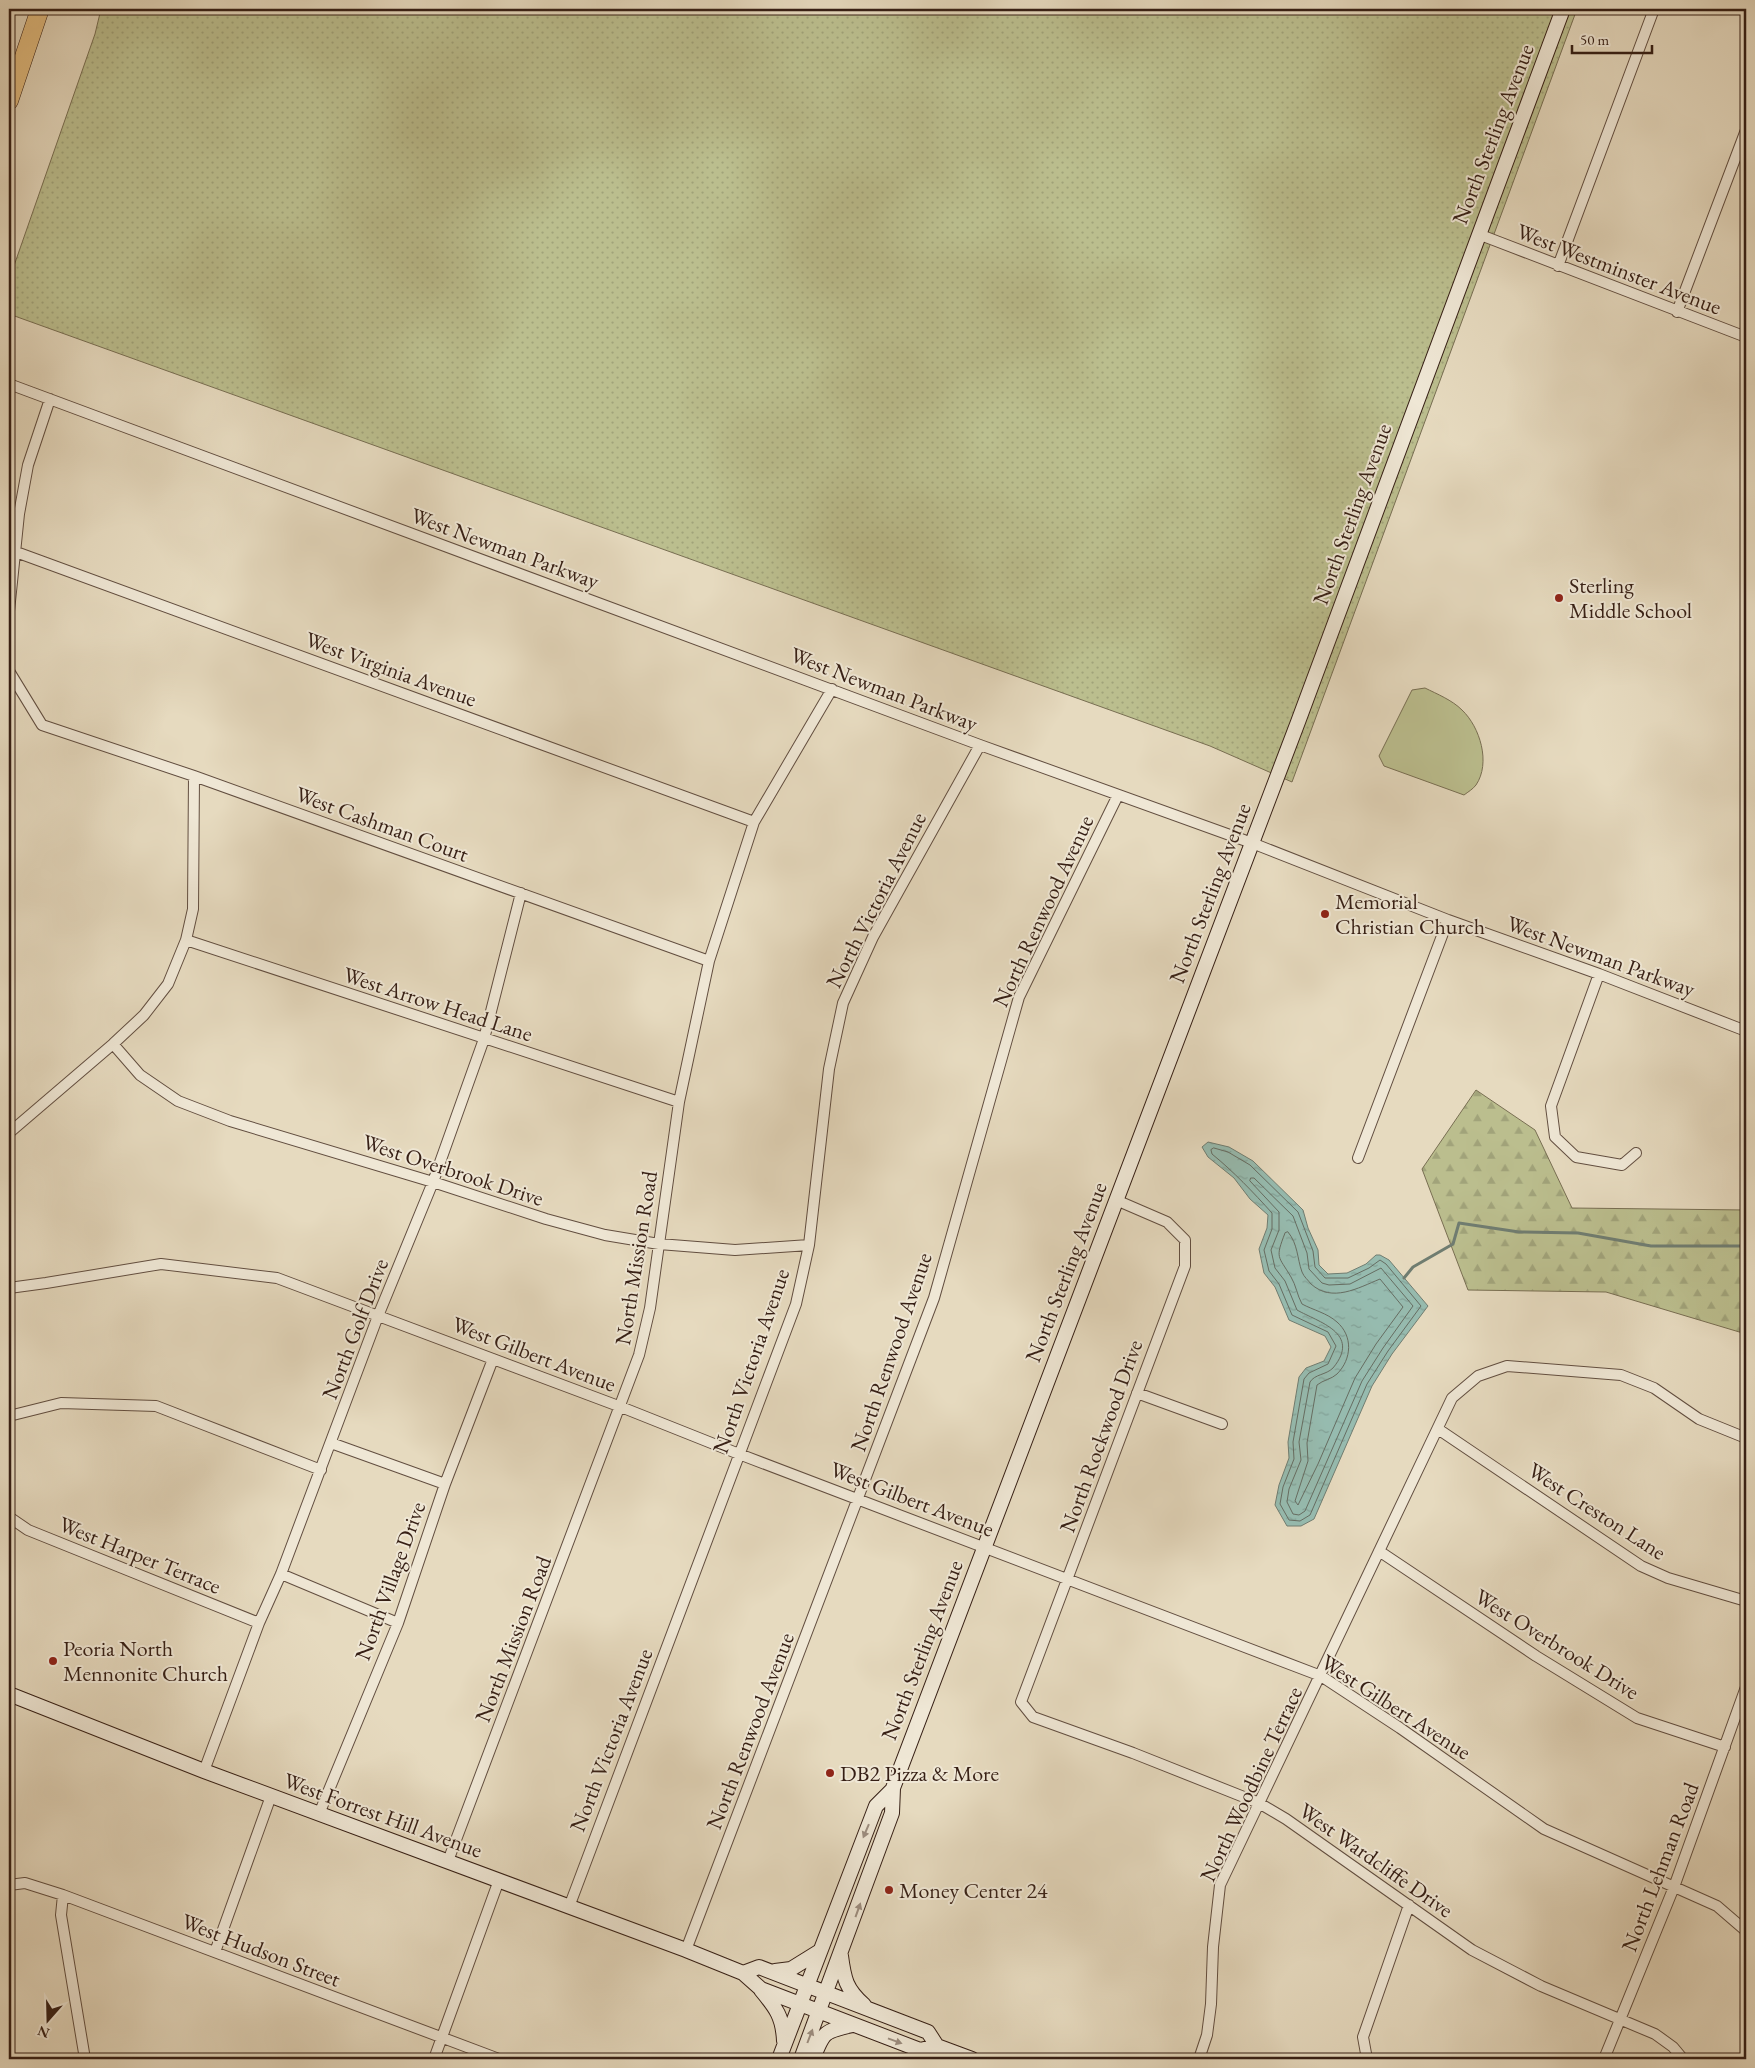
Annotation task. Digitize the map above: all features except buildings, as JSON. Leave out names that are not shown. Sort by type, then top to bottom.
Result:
[{"type":"highway","points":[[9,76],[35,9]]},
{"type":"highway","points":[[9,102],[40,9]]},
{"type":"main road","name":"North Sterling Avenue","points":[[801,2059],[892,1813],[892,1791],[983,1547],[1252,844],[1563,9]]},
{"type":"main road","name":"West Forrest Hill Avenue","points":[[9,1694],[204,1771],[686,1950],[743,1973],[761,1989],[819,2012],[920,2050],[937,2046],[972,2059]]},
{"type":"main road","name":"North Sterling Avenue","points":[[779,2059],[876,1806],[892,1791]]},
{"type":"main road","points":[[772,1972],[791,1969],[820,1951]]},
{"type":"main road","points":[[841,1955],[845,1982],[852,1994],[868,2009]]},
{"type":"main road","name":"West Forrest Hill Avenue","points":[[743,1973],[759,1967],[807,1985],[928,2032],[937,2046]]},
{"type":"main road","points":[[761,1989],[781,2017],[784,2026],[784,2046]]},
{"type":"main road","points":[[812,2059],[821,2037],[836,2029],[854,2025]]},
{"type":"street","points":[[1558,266],[1654,9]]},
{"type":"street","points":[[1677,312],[1746,130]]},
{"type":"street","name":"West Westminster Avenue","points":[[1478,234],[1746,337]]},
{"type":"street","name":"West Newman Parkway","points":[[9,384],[980,745],[1252,844],[1448,920],[1599,974],[1746,1031]]},
{"type":"street","points":[[9,611],[19,514],[28,465],[50,399]]},
{"type":"street","name":"West Virginia Avenue","points":[[16,552],[754,822]]},
{"type":"street","name":"West Cashman Court","points":[[9,671],[42,725],[194,776],[709,961]]},
{"type":"street","name":"North Mission Road","points":[[448,1861],[640,1355],[650,1308],[660,1244],[679,1102],[709,961],[754,822],[832,689]]},
{"type":"street","name":"North Victoria Avenue","points":[[569,1907],[796,1304],[809,1245],[828,1069],[843,1003],[873,937],[980,745]]},
{"type":"street","points":[[9,1133],[113,1044],[144,1014],[168,984],[186,940],[193,909],[194,776]]},
{"type":"street","name":"North Renwood Avenue","points":[[686,1950],[934,1298],[1019,997],[1118,795]]},
{"type":"street","name":"North Golf Drive","points":[[204,1771],[259,1623],[281,1574],[321,1470],[378,1316],[433,1182],[484,1039],[521,894]]},
{"type":"street","points":[[1358,1158],[1448,920]]},
{"type":"street","name":"West Arrow Head Lane","points":[[186,940],[679,1102]]},
{"type":"street","points":[[1599,974],[1551,1106],[1556,1137],[1576,1158],[1622,1165],[1636,1153]]},
{"type":"street","name":"West Overbrook Drive","points":[[113,1044],[140,1075],[178,1102],[563,1224],[605,1235],[660,1244],[735,1250],[809,1245]]},
{"type":"street","name":"North Rockwood Drive","points":[[1033,1717],[1021,1702],[1186,1266],[1185,1240],[1167,1222],[1116,1200]]},
{"type":"street","name":"West Gilbert Avenue","points":[[9,1288],[161,1264],[277,1278],[621,1407],[739,1454],[1321,1676],[1400,1728],[1544,1828],[1718,1906],[1746,1931]]},
{"type":"street","name":"North Village Drive","points":[[319,1814],[398,1623],[446,1484],[493,1360]]},
{"type":"street","name":"North Woodbine Terrace","points":[[1199,2059],[1207,2035],[1211,2004],[1213,1947],[1220,1885],[1452,1398],[1478,1376],[1507,1366],[1620,1375],[1654,1388],[1699,1419],[1746,1438]]},
{"type":"street","points":[[1137,1393],[1222,1424]]},
{"type":"street","points":[[9,1416],[61,1403],[156,1406],[321,1470]]},
{"type":"street","name":"West Creston Lane","points":[[1438,1429],[1641,1566],[1668,1578],[1746,1601]]},
{"type":"street","points":[[331,1443],[446,1484]]},
{"type":"street","name":"West Harper Terrace","points":[[9,1517],[28,1530],[259,1623]]},
{"type":"street","name":"West Overbrook Drive","points":[[1379,1551],[1536,1656],[1637,1718],[1725,1747]]},
{"type":"street","points":[[281,1574],[398,1623]]},
{"type":"street","name":"North Lehman Road","points":[[1604,2059],[1674,1887],[1746,1687]]},
{"type":"street","name":"West Wardcliffe Drive","points":[[1033,1717],[1133,1753],[1259,1803],[1286,1819],[1472,1950],[1541,1986],[1655,2034],[1673,2047],[1683,2059]]},
{"type":"street","points":[[215,1952],[271,1796]]},
{"type":"street","points":[[434,2059],[499,1880]]},
{"type":"street","name":"West Hudson Street","points":[[9,1885],[25,1883],[63,1895],[499,2059]]},
{"type":"street","points":[[63,1895],[61,1915],[85,2059]]},
{"type":"street","points":[[1367,2059],[1363,2037],[1409,1905]]},
{"type":"green space","points":[[101,9],[1577,9],[1292,782],[1210,746],[9,314],[9,280],[95,34]]},
{"type":"green space","points":[[1425,688],[1458,706],[1468,717],[1478,735],[1483,756],[1483,766],[1475,786],[1464,795],[1384,766],[1379,756],[1412,690]]},
{"type":"green space","points":[[1476,1090],[1535,1130],[1572,1208],[1746,1210],[1746,1334],[1606,1292],[1468,1290],[1422,1169]]},
{"type":"water","points":[[1208,1142],[1229,1147],[1253,1161],[1303,1210],[1308,1228],[1318,1250],[1319,1265],[1328,1274],[1347,1273],[1366,1264],[1376,1255],[1380,1255],[1389,1260],[1428,1306],[1392,1354],[1372,1386],[1314,1519],[1301,1526],[1287,1526],[1275,1505],[1279,1485],[1289,1458],[1288,1442],[1299,1377],[1306,1368],[1324,1361],[1331,1347],[1325,1336],[1289,1320],[1275,1287],[1264,1273],[1259,1249],[1267,1228],[1268,1215],[1250,1199],[1234,1178],[1208,1157],[1202,1147]]},
{"type":"waterway","points":[[1404,1278],[1413,1267],[1453,1244],[1459,1223],[1519,1232],[1578,1233],[1651,1246],[1746,1246]]},
{"type":"place","name":"Sterling Middle School","points":[[1559,598]]},
{"type":"place","name":"Memorial Christian Church","points":[[1325,914]]},
{"type":"place","name":"Peoria North Mennonite Church","points":[[53,1661]]},
{"type":"place","name":"DB2 Pizza & More","points":[[830,1773]]},
{"type":"place","name":"Money Center 24","points":[[889,1890]]}]
